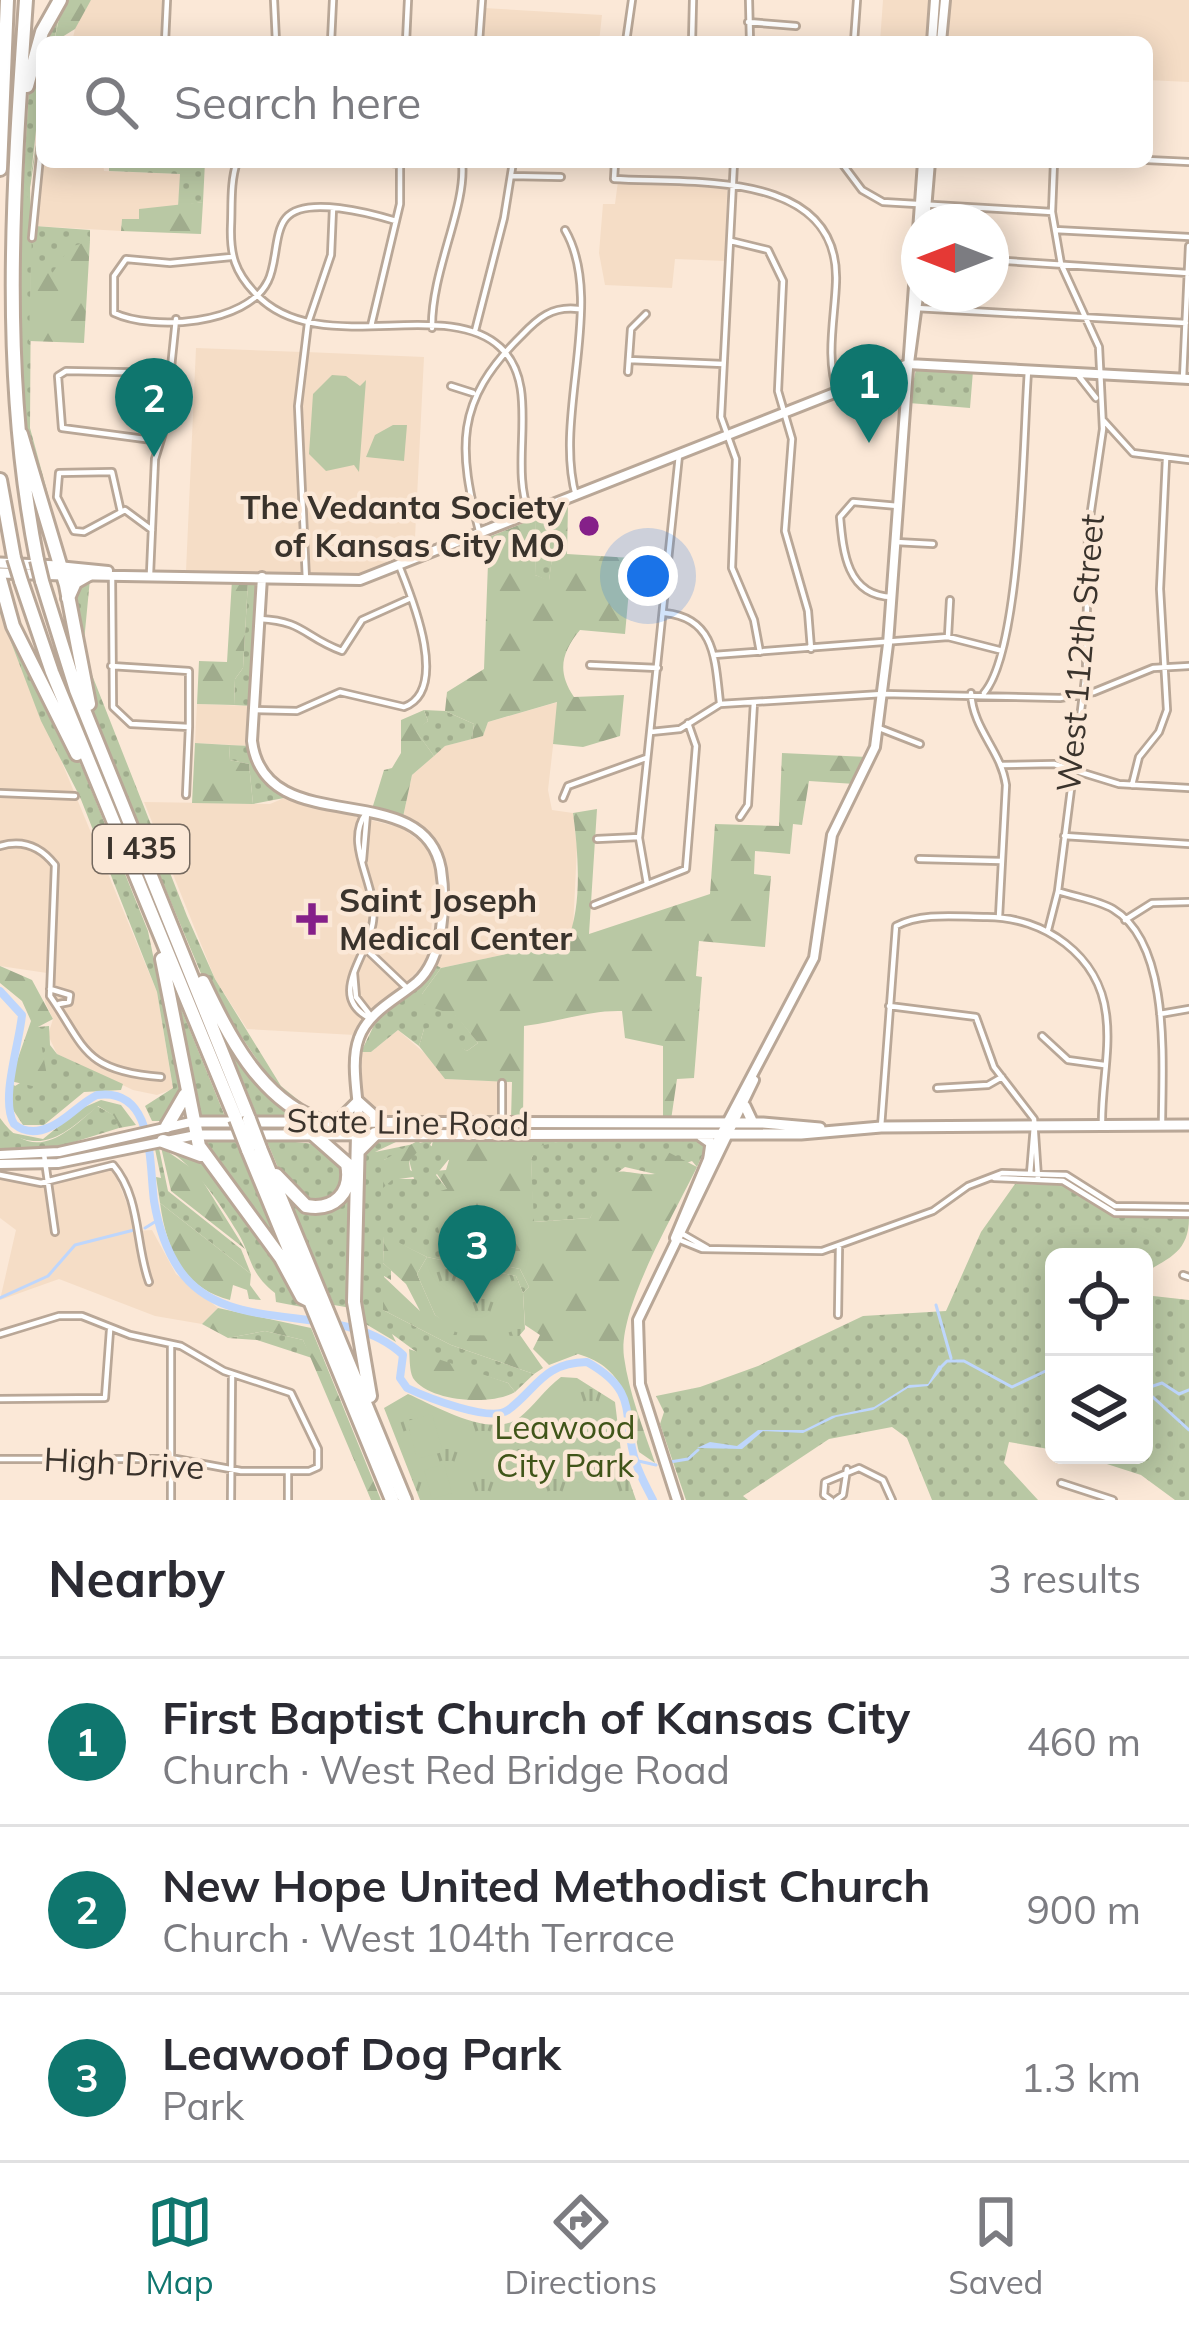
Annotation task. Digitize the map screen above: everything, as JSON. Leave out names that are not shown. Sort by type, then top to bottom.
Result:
[{"type":"highway","points":[[0,169],[8,0]]},
{"type":"highway","name":"I 435","points":[[26,0],[10,386],[37,560],[98,746],[183,953],[238,1109]]},
{"type":"highway","points":[[41,36],[59,0]]},
{"type":"highway","points":[[19,103],[36,51]]},
{"type":"highway","points":[[10,386],[16,393],[21,436],[61,570],[98,746]]},
{"type":"highway","name":"I 435","points":[[0,480],[21,581],[97,784],[316,1303],[373,1420],[405,1500]]},
{"type":"highway","points":[[68,599],[83,571]]},
{"type":"highway","points":[[0,582],[30,661],[90,781],[97,784]]},
{"type":"highway","points":[[154,921],[186,1094],[204,1157],[281,1258],[302,1297],[316,1303]]},
{"type":"highway","points":[[183,953],[267,1090],[315,1127],[347,1164],[348,1183],[340,1198],[324,1207],[302,1204],[270,1172]]},
{"type":"highway","points":[[186,1094],[163,1131],[204,1157]]},
{"type":"highway","points":[[358,1128],[354,1302],[373,1420]]},
{"type":"highway","points":[[358,1151],[375,1134]]},
{"type":"highway","name":"I 435","points":[[254,1149],[270,1172],[316,1303]]},
{"type":"highway","name":"I 435","points":[[336,1348],[392,1500]]},
{"type":"main road","points":[[932,36],[935,0]]},
{"type":"main road","points":[[942,36],[945,0]]},
{"type":"main road","points":[[922,204],[925,168]]},
{"type":"main road","points":[[677,1500],[640,1384],[635,1337],[646,1295],[814,958],[832,835],[869,764],[879,728],[914,312]]},
{"type":"main road","points":[[0,563],[61,570],[360,580],[908,364],[1186,379]]},
{"type":"main road","points":[[53,549],[83,571]]},
{"type":"main road","points":[[0,582],[61,570]]},
{"type":"main road","points":[[262,578],[253,750],[271,782],[292,797],[415,828],[440,865],[436,951],[428,970],[371,1018],[356,1048],[358,1128]]},
{"type":"main road","points":[[677,1234],[709,1157],[745,1106],[754,1078]]},
{"type":"main road","points":[[358,1101],[368,1114],[383,1120]]},
{"type":"main road","points":[[338,1121],[358,1101]]},
{"type":"main road","points":[[745,1106],[753,1123]]},
{"type":"main road","name":"State Line Road","points":[[44,1159],[110,1137],[194,1128],[358,1128],[383,1120],[696,1134],[753,1123],[820,1129]]},
{"type":"main road","name":"State Line Road","points":[[315,1127],[338,1121],[375,1134],[503,1128],[1189,1125]]},
{"type":"main road","name":"State Line Road","points":[[0,1159],[114,1153],[163,1131],[194,1128]]},
{"type":"main road","points":[[696,1134],[710,1141],[709,1157]]},
{"type":"street","points":[[165,36],[167,0]]},
{"type":"street","points":[[274,0],[276,36]]},
{"type":"street","points":[[331,36],[333,0]]},
{"type":"street","points":[[406,36],[408,0]]},
{"type":"street","points":[[479,36],[482,0]]},
{"type":"street","points":[[627,36],[632,0]]},
{"type":"street","points":[[692,36],[693,0]]},
{"type":"street","points":[[749,0],[749,36]]},
{"type":"street","points":[[854,36],[857,0]]},
{"type":"street","points":[[748,22],[796,26]]},
{"type":"street","points":[[1153,160],[1189,162]]},
{"type":"street","points":[[32,238],[38,168]]},
{"type":"street","points":[[237,168],[231,257],[258,297],[280,316],[308,323],[475,332],[505,351],[519,381],[519,476],[530,515]]},
{"type":"street","points":[[370,326],[396,221],[400,168]]},
{"type":"street","points":[[432,328],[433,285],[461,187],[462,168]]},
{"type":"street","points":[[475,332],[512,168]]},
{"type":"street","points":[[615,168],[614,179],[734,187],[787,197],[826,237],[836,263],[832,374],[838,392]]},
{"type":"street","points":[[717,440],[734,168]]},
{"type":"street","points":[[847,168],[871,198],[915,204]]},
{"type":"street","name":"West 112th Street","points":[[1048,930],[1058,891],[1082,695],[1087,547],[1102,415],[1099,346],[1060,264],[1052,212],[1054,168]]},
{"type":"street","points":[[511,176],[561,177]]},
{"type":"street","points":[[231,257],[122,262],[114,276],[115,314],[224,318],[258,297],[275,266],[286,218],[333,208],[396,221]]},
{"type":"street","points":[[306,580],[307,511],[297,423],[308,323],[331,255],[333,208]]},
{"type":"street","points":[[1009,210],[1052,212]]},
{"type":"street","points":[[565,230],[578,263],[570,464],[576,496]]},
{"type":"street","points":[[1055,230],[1189,237]]},
{"type":"street","points":[[730,241],[763,246],[781,268],[778,375],[792,439],[785,531],[808,611],[811,649]]},
{"type":"street","points":[[1186,379],[1189,246]]},
{"type":"street","points":[[1009,261],[1188,273]]},
{"type":"street","points":[[480,535],[467,479],[473,393],[505,351],[546,314],[578,309]]},
{"type":"street","points":[[982,312],[1186,323]]},
{"type":"street","points":[[628,372],[631,329],[646,314]]},
{"type":"street","points":[[150,574],[176,319]]},
{"type":"street","points":[[629,359],[723,364]]},
{"type":"street","points":[[984,693],[1002,651],[1028,371]]},
{"type":"street","points":[[160,441],[62,428],[56,390],[62,372],[169,373]]},
{"type":"street","points":[[1078,375],[1095,392],[1116,440],[1133,453],[1189,460]]},
{"type":"street","points":[[451,386],[473,393]]},
{"type":"street","points":[[721,417],[736,467],[729,543],[732,568],[754,620],[760,652]]},
{"type":"street","points":[[1101,445],[1116,440]]},
{"type":"street","points":[[646,884],[640,838],[679,455]]},
{"type":"street","points":[[1132,785],[1138,757],[1165,719],[1167,667],[1160,589],[1166,459]]},
{"type":"street","points":[[121,512],[83,532],[74,531],[57,496],[59,473],[112,472],[121,512],[152,530]]},
{"type":"street","points":[[892,597],[869,593],[848,568],[840,517],[846,506],[898,506]]},
{"type":"street","points":[[896,542],[933,544]]},
{"type":"street","points":[[254,710],[297,711],[340,692],[404,707],[417,700],[426,642],[400,568]]},
{"type":"street","points":[[112,572],[112,706],[135,725],[188,727]]},
{"type":"street","points":[[260,619],[295,622],[318,642],[342,651],[362,620],[412,598]]},
{"type":"street","points":[[948,637],[950,600]]},
{"type":"street","points":[[664,613],[700,625],[714,655],[720,704]]},
{"type":"street","points":[[714,655],[948,637],[1002,651]]},
{"type":"street","points":[[590,664],[658,668]]},
{"type":"street","points":[[651,732],[671,732],[720,704],[883,694],[1082,695],[1167,667],[1189,666]]},
{"type":"street","points":[[111,667],[189,671],[186,796]]},
{"type":"street","points":[[971,693],[974,720],[1002,766],[1006,803],[999,917]]},
{"type":"street","points":[[740,818],[748,805],[754,702]]},
{"type":"street","points":[[594,904],[686,869],[695,746],[688,723]]},
{"type":"street","points":[[879,728],[920,744]]},
{"type":"street","points":[[563,798],[568,787],[649,756]]},
{"type":"street","points":[[1002,766],[1036,763],[1132,785],[1189,788]]},
{"type":"street","points":[[0,793],[75,796]]},
{"type":"street","points":[[366,813],[363,860],[374,906],[366,950],[354,973],[356,998],[371,1018]]},
{"type":"street","points":[[1064,836],[1189,844]]},
{"type":"street","points":[[597,839],[640,838]]},
{"type":"street","points":[[0,846],[25,844],[44,851],[56,865],[50,989],[50,1000],[69,1002],[70,995],[50,989]]},
{"type":"street","points":[[920,859],[1001,861]]},
{"type":"street","points":[[1058,891],[1112,908],[1151,962],[1160,1015],[1162,1125]]},
{"type":"street","points":[[1125,920],[1152,903],[1189,902]]},
{"type":"street","points":[[881,1127],[896,926],[911,918],[999,917],[1048,930],[1092,973],[1106,1011],[1102,1126]]},
{"type":"street","points":[[366,950],[408,989]]},
{"type":"street","points":[[59,1004],[60,1016],[85,1053],[115,1068],[161,1077]]},
{"type":"street","points":[[890,1006],[974,1015],[986,1052],[1026,1104],[1034,1126],[1039,1175]]},
{"type":"street","points":[[1160,1015],[1189,1009]]},
{"type":"street","points":[[1042,1036],[1068,1060],[1104,1065]]},
{"type":"street","points":[[937,1088],[988,1085],[1002,1077]]},
{"type":"street","points":[[502,1083],[503,1128]]},
{"type":"street","points":[[1030,1176],[1034,1126]]},
{"type":"street","points":[[44,1159],[55,1232]]},
{"type":"street","points":[[0,1175],[48,1182],[112,1165],[141,1232],[140,1257],[149,1282]]},
{"type":"street","points":[[677,1234],[706,1248],[839,1247],[933,1211],[968,1186],[994,1178],[1039,1175],[1072,1184],[1115,1213],[1189,1210]]},
{"type":"street","points":[[838,1315],[839,1247]]},
{"type":"street","points":[[0,1334],[67,1315],[171,1344],[232,1374],[231,1500]]},
{"type":"street","points":[[0,1399],[105,1398],[110,1327]]},
{"type":"street","points":[[171,1344],[171,1500]]},
{"type":"street","name":"High Drive","points":[[0,1459],[171,1459],[231,1470],[318,1467],[318,1449],[292,1393],[232,1374]]},
{"type":"street","points":[[847,1469],[843,1495],[834,1500],[824,1495],[825,1482],[847,1469],[873,1472],[892,1500]]},
{"type":"street","points":[[288,1471],[288,1500]]},
{"type":"street","points":[[1061,1483],[1113,1500]]},
{"type":"shaded area","points":[[91,0],[164,0],[162,36],[73,36],[77,20]]},
{"type":"shaded area","points":[[883,0],[932,0],[929,36],[880,36]]},
{"type":"shaded area","points":[[948,0],[1189,0],[1189,82],[1153,80],[1153,36],[947,36]]},
{"type":"shaded area","points":[[484,8],[602,15],[600,36],[482,36]]},
{"type":"shaded area","points":[[40,168],[181,174],[178,206],[140,209],[139,219],[122,219],[121,231],[35,226]]},
{"type":"shaded area","points":[[618,181],[727,189],[726,261],[675,259],[672,288],[605,285],[599,253],[603,204],[615,204]]},
{"type":"shaded area","points":[[196,348],[302,352],[294,421],[304,503],[303,575],[186,571]]},
{"type":"shaded area","points":[[306,352],[424,357],[414,558],[362,575],[310,575],[299,415]]},
{"type":"shaded area","points":[[0,613],[157,992],[173,1089],[157,1095],[133,1090],[57,1054],[48,1035],[53,1019],[45,1002],[47,973],[0,966]]},
{"type":"shaded area","points":[[558,702],[548,790],[552,810],[573,813],[577,847],[573,929],[567,941],[441,968],[436,965],[445,936],[447,881],[438,847],[403,817],[412,775],[445,746],[483,736],[488,722]]},
{"type":"shaded area","points":[[197,704],[251,706],[251,746],[195,743]]},
{"type":"shaded area","name":"Saint Joseph Medical Center","points":[[284,798],[402,828],[427,847],[436,869],[429,959],[355,1035],[247,1029],[215,979],[144,802],[270,804]]},
{"type":"shaded area","points":[[398,1030],[437,1064],[445,1079],[497,1081],[498,1116],[375,1115],[363,1103],[361,1052],[371,1052]]},
{"type":"shaded area","points":[[112,1167],[138,1231],[152,1230],[176,1274],[218,1308],[202,1324],[155,1316],[59,1279],[0,1300],[16,1230],[0,1218],[0,1178],[53,1185]]},
{"type":"green space","points":[[63,0],[91,0],[75,29],[55,36]]},
{"type":"green space","points":[[62,1],[55,36],[45,36]]},
{"type":"green space","points":[[36,59],[27,260],[35,226],[90,230],[90,241],[51,276],[31,263],[30,428],[65,557],[22,424],[17,291],[29,87]]},
{"type":"green space","points":[[36,145],[30,188],[32,261],[51,275],[70,247],[90,241],[84,343],[29,341],[31,261],[26,260],[25,210]]},
{"type":"green space","points":[[205,168],[203,202],[178,206],[180,174],[109,171]]},
{"type":"green space","points":[[203,202],[201,234],[121,231],[122,219],[139,219],[139,209]]},
{"type":"green space","points":[[916,369],[973,371],[970,408],[909,403]]},
{"type":"green space","points":[[332,375],[346,376],[360,386],[366,380],[359,472],[354,465],[326,471],[309,454],[313,394]]},
{"type":"green space","points":[[393,425],[407,425],[404,461],[366,457],[375,435]]},
{"type":"green space","points":[[568,505],[567,554],[632,558],[625,634],[580,630],[564,663],[574,697],[624,695],[620,736],[583,747],[553,744],[557,702],[488,722],[483,736],[472,739],[474,724],[445,711],[447,692],[484,669],[489,537],[536,518],[535,575],[549,580],[556,529],[543,525],[543,514]]},
{"type":"green space","points":[[543,514],[543,525],[556,529],[549,581],[535,575],[536,518]]},
{"type":"green space","points":[[90,579],[83,652],[187,916],[215,979],[281,1086],[313,1112],[285,1101],[205,983],[91,712],[72,596],[74,588]]},
{"type":"green space","points":[[232,580],[248,581],[243,668],[235,679],[234,705],[197,704],[199,661],[227,662]]},
{"type":"green space","points":[[248,581],[259,586],[251,706],[234,705],[235,679],[243,668]]},
{"type":"green space","points":[[0,593],[84,772],[148,931],[182,1095],[162,1121],[152,1121],[145,1106],[173,1088],[157,992],[80,797],[41,721],[0,613]]},
{"type":"green space","points":[[424,710],[445,711],[474,724],[472,739],[445,746],[434,756],[415,730],[428,721]]},
{"type":"green space","points":[[424,710],[428,721],[416,731],[434,756],[412,775],[403,817],[372,809],[384,770],[392,768],[401,753],[401,720]]},
{"type":"green space","points":[[195,743],[229,745],[230,760],[249,764],[253,804],[192,803]]},
{"type":"green space","points":[[229,745],[251,746],[264,780],[284,798],[253,804],[249,764],[230,760]]},
{"type":"green space","points":[[782,753],[867,757],[855,784],[809,781],[802,825],[793,824],[790,854],[755,851],[754,874],[771,876],[765,947],[699,941],[696,976],[702,977],[694,1078],[677,1079],[671,1120],[663,1120],[663,1046],[625,1038],[622,1011],[524,1026],[523,1120],[511,1119],[512,1082],[445,1079],[419,1046],[424,1029],[431,1027],[467,1051],[478,1043],[456,1016],[423,1004],[422,994],[441,968],[567,941],[577,895],[573,813],[597,809],[589,934],[710,894],[715,824],[779,826]]},
{"type":"green space","points":[[436,965],[441,968],[422,994],[457,1016],[478,1043],[467,1051],[424,1029],[419,1046],[398,1030],[371,1052],[361,1052],[378,1017]]},
{"type":"green space","points":[[0,966],[32,980],[53,1019],[38,1027],[48,1081],[41,1088],[10,1081],[31,1021],[22,1001],[0,983]]},
{"type":"green space","points":[[167,974],[224,1114],[228,1118],[195,1118]]},
{"type":"green space","points":[[212,1005],[240,1052],[299,1117],[257,1116]]},
{"type":"green space","points":[[49,1026],[50,1045],[57,1054],[123,1084],[121,1090],[84,1092],[44,1125],[23,1125],[8,1102],[10,1081],[15,1086],[45,1068],[37,1027]]},
{"type":"green space","points":[[101,1100],[121,1105],[136,1125],[119,1128],[114,1116],[98,1106],[56,1137],[34,1141],[8,1132],[43,1139],[80,1109]]},
{"type":"green space","points":[[97,1106],[115,1116],[119,1128],[58,1147],[0,1150],[0,1118],[24,1140],[36,1142],[61,1135]]},
{"type":"green space","points":[[203,1138],[237,1138],[285,1255],[204,1149]]},
{"type":"green space","points":[[380,1138],[398,1141],[375,1152],[433,1140],[430,1145],[449,1159],[436,1175],[448,1190],[444,1253],[520,1269],[529,1287],[523,1293],[516,1276],[427,1257],[384,1236],[383,1263],[391,1270],[391,1280],[384,1276],[383,1310],[451,1345],[534,1374],[515,1392],[508,1383],[422,1356],[392,1334],[396,1342],[359,1320],[362,1155],[369,1142]],"holes":[[[416,1145],[409,1160],[414,1179],[391,1179],[384,1160]]]},
{"type":"green space","points":[[266,1139],[325,1145],[345,1166],[340,1194],[311,1204],[284,1182]]},
{"type":"green space","points":[[419,1140],[421,1148],[409,1161],[410,1170],[420,1176],[392,1180],[383,1188],[384,1160]]},
{"type":"green space","points":[[433,1140],[564,1141],[539,1146],[531,1159],[534,1222],[590,1218],[599,1198],[597,1185],[604,1178],[617,1172],[655,1174],[666,1151],[697,1167],[638,1287],[624,1337],[629,1384],[655,1463],[639,1452],[624,1392],[607,1369],[578,1354],[549,1365],[533,1349],[540,1335],[525,1325],[523,1293],[529,1287],[520,1269],[444,1253],[430,1194],[447,1189],[435,1171],[446,1170],[449,1160],[431,1150]]},
{"type":"green space","points":[[701,1141],[706,1147],[697,1167],[692,1161],[655,1174],[625,1167],[614,1175],[590,1218],[533,1222],[531,1159],[538,1145]]},
{"type":"green space","points":[[161,1147],[197,1172],[245,1249],[171,1191]]},
{"type":"green space","points":[[163,1147],[202,1160],[290,1282],[302,1307],[276,1302],[275,1293],[255,1271],[214,1197],[185,1163]]},
{"type":"green space","points":[[159,1148],[168,1191],[241,1249],[251,1274],[160,1203],[155,1149]]},
{"type":"green space","points":[[1015,1184],[1061,1185],[1114,1217],[1189,1218],[1181,1246],[1153,1268],[1153,1248],[1045,1248],[1045,1448],[1009,1442],[1004,1463],[1038,1500],[932,1500],[907,1438],[892,1427],[829,1439],[743,1496],[748,1500],[686,1500],[660,1424],[664,1412],[656,1396],[700,1387],[758,1366],[863,1316],[946,1311],[981,1232]]},
{"type":"green space","points":[[352,1185],[351,1308],[334,1305],[287,1196],[313,1209]]},
{"type":"green space","points":[[160,1203],[251,1274],[250,1285],[261,1300],[249,1299],[247,1290],[233,1285],[230,1300],[188,1276],[172,1250]]},
{"type":"green space","points":[[384,1235],[427,1257],[417,1274],[435,1315],[467,1335],[520,1335],[543,1368],[534,1374],[451,1345],[383,1310],[383,1276],[420,1311],[406,1284],[383,1263]]},
{"type":"green space","points":[[427,1257],[516,1276],[523,1293],[525,1329],[519,1336],[452,1335],[452,1328],[435,1315],[417,1274]]},
{"type":"green space","points":[[1153,1296],[1189,1300],[1189,1500],[1175,1500],[1141,1475],[1107,1464],[1153,1464]]},
{"type":"green space","points":[[218,1308],[311,1328],[381,1500],[371,1500],[303,1340],[265,1331],[228,1338],[202,1324]]},
{"type":"green space","points":[[265,1331],[303,1340],[312,1358],[257,1340],[228,1338]]},
{"type":"green space","points":[[409,1349],[508,1383],[515,1392],[477,1400],[432,1392],[413,1378]]},
{"type":"green space","name":"Leawood City Park","points":[[561,1377],[577,1378],[615,1402],[622,1460],[636,1500],[420,1500],[384,1408],[408,1394],[479,1423],[507,1423],[519,1418]]},
{"type":"green space","points":[[432,1414],[443,1452],[417,1459],[407,1421]]},
{"type":"green space","points":[[571,1414],[600,1415],[598,1463],[569,1462]]},
{"type":"green space","points":[[444,1464],[452,1493],[432,1499],[424,1470]]},
{"type":"green space","points":[[567,1482],[606,1484],[606,1500],[566,1500]]},
{"type":"water","points":[[939,1365],[942,1369],[928,1386],[908,1388],[873,1410],[836,1417],[803,1433],[763,1431],[742,1449],[697,1448],[710,1442],[737,1446],[758,1430],[804,1430],[832,1416],[874,1407],[909,1385],[928,1384]]},
{"type":"waterway","points":[[0,991],[22,1015],[10,1087],[14,1124],[27,1130],[45,1129],[97,1095],[130,1103],[145,1131],[163,1236],[179,1269],[200,1291],[255,1313],[349,1327],[378,1338],[403,1355],[400,1378],[407,1388],[474,1411],[508,1410],[550,1372],[587,1362],[616,1384],[622,1395],[636,1463],[653,1500]]},
{"type":"waterway","points":[[145,1228],[158,1220]]},
{"type":"waterway","points":[[0,1298],[48,1276],[75,1245],[134,1230]]},
{"type":"waterway","points":[[936,1305],[951,1358]]},
{"type":"waterway","points":[[939,1369],[947,1361],[964,1361],[1012,1387],[1045,1371]]},
{"type":"waterway","points":[[1153,1386],[1162,1383],[1179,1394],[1189,1390]]},
{"type":"waterway","points":[[1153,1397],[1189,1430]]},
{"type":"waterway","points":[[670,1462],[688,1459],[698,1450]]},
{"type":"waterway","points":[[634,1460],[656,1465]]},
{"type":"place","name":"First Baptist Church of Kansas City","points":[[869,443]]},
{"type":"place","name":"New Hope United Methodist Church","points":[[154,457]]},
{"type":"place","name":"The Vedanta Society of Kansas City MO","points":[[589,526]]},
{"type":"place","name":"Saint Joseph Medical Center","points":[[312,919]]},
{"type":"place","name":"Leawoof Dog Park","points":[[477,1304]]}]
